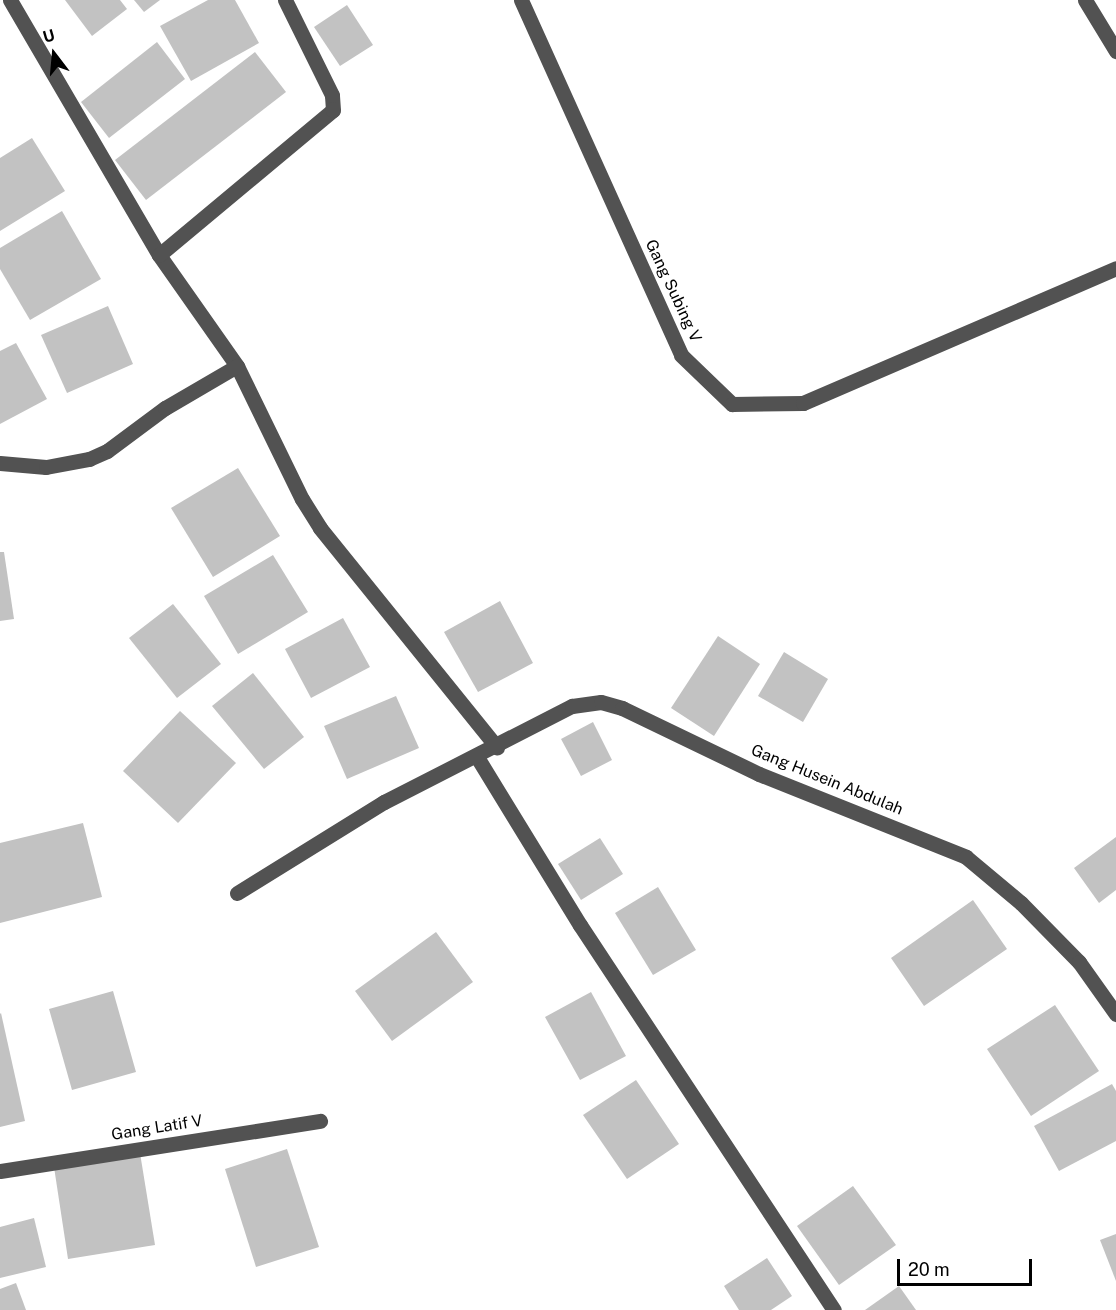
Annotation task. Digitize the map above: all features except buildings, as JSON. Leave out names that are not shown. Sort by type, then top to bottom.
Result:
[{"type":"street","points":[[10,0],[159,255],[237,366],[302,499],[320,528],[497,747]]},
{"type":"street","points":[[159,255],[333,110],[332,95],[285,0]]},
{"type":"street","name":"Gang Subing V","points":[[521,0],[681,355],[732,404],[803,403],[1116,268]]},
{"type":"street","points":[[1085,0],[1116,51]]},
{"type":"street","points":[[0,463],[46,467],[89,459],[130,437],[165,408],[237,366]]},
{"type":"street","name":"Gang Husein Abdulah","points":[[237,893],[384,802],[497,747],[572,706],[601,702],[622,708],[759,774],[966,857],[1021,903],[1078,962],[1116,1014]]},
{"type":"street","points":[[477,757],[580,925],[834,1310]]},
{"type":"street","name":"Gang Latif V","points":[[0,1171],[320,1121]]}]
